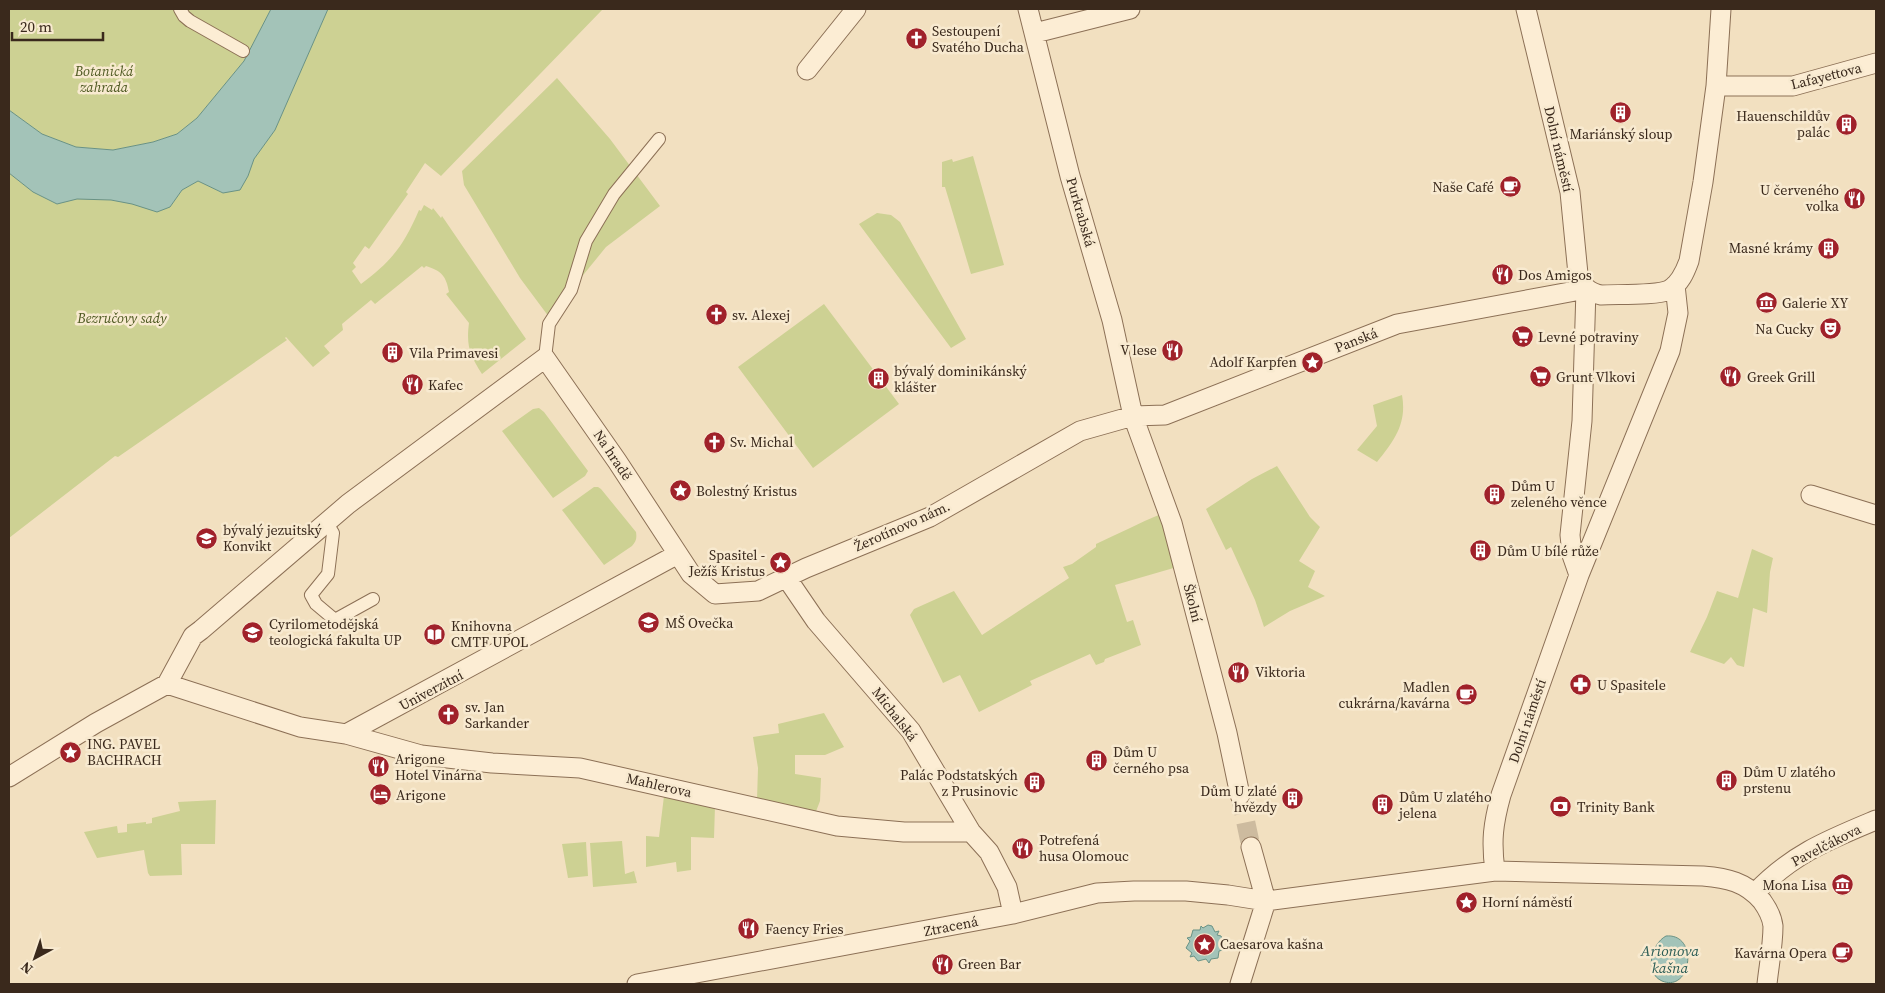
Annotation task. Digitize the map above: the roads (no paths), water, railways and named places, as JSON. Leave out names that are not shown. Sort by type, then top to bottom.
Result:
[{"type":"street","points":[[807,70],[856,9]]},
{"type":"street","name":"Purkrabská","points":[[1028,9],[1070,176],[1112,320],[1132,416]]},
{"type":"street","points":[[1035,33],[1130,9]]},
{"type":"street","name":"Dolní náměstí","points":[[1526,9],[1570,192],[1578,274],[1581,284],[1586,289],[1582,421],[1570,535],[1572,555],[1579,575]]},
{"type":"street","points":[[1586,289],[1593,293],[1601,294],[1660,292],[1675,285],[1685,271],[1689,261],[1703,182],[1716,86],[1721,9]]},
{"type":"street","name":"Lafayettova","points":[[1716,86],[1793,86],[1876,63]]},
{"type":"street","name":"Dolní náměstí","points":[[1495,871],[1492,846],[1494,822],[1501,795],[1579,575],[1670,352],[1678,313],[1675,285]]},
{"type":"street","name":"Panská","points":[[1132,416],[1165,415],[1397,324],[1586,289]]},
{"type":"street","points":[[9,777],[96,723],[167,684],[193,636],[348,504],[545,358]]},
{"type":"street","name":"Na hradě","points":[[545,358],[617,461],[678,554]]},
{"type":"street","name":"Žerotínovo nám.","points":[[678,554],[691,574],[715,594],[758,591],[786,577],[930,517],[1080,431],[1132,416]]},
{"type":"street","name":"Školní","points":[[1132,416],[1172,522],[1213,667],[1240,795]]},
{"type":"street","points":[[1811,494],[1876,515]]},
{"type":"street","name":"Univerzitní","points":[[346,734],[678,554]]},
{"type":"street","name":"Michalská","points":[[786,577],[816,621],[911,731],[971,832],[989,852],[1007,887],[1013,914]]},
{"type":"street","points":[[167,684],[300,727],[346,734]]},
{"type":"street","name":"Mahlerova","points":[[346,734],[421,755],[492,763],[580,768],[837,826],[904,832],[971,832]]},
{"type":"street","name":"Pavelčákova","points":[[1755,893],[1772,874],[1796,857],[1826,841],[1876,820]]},
{"type":"street","points":[[1240,984],[1266,901],[1251,847]]},
{"type":"street","points":[[1266,901],[1495,871],[1725,878],[1744,884],[1755,893],[1767,908],[1773,924],[1767,984]]},
{"type":"street","name":"Ztracená","points":[[637,984],[1013,914],[1098,893],[1186,891],[1228,894],[1266,901]]},
{"type":"lane","points":[[180,9],[190,21],[243,51]]},
{"type":"lane","points":[[545,358],[550,324],[570,290],[586,241],[614,194],[659,139]]},
{"type":"lane","points":[[327,523],[333,533],[328,574],[311,595],[316,604],[336,620],[372,598]]},
{"type":"water","points":[[271,9],[328,9],[275,130],[254,159],[248,176],[240,190],[223,193],[198,181],[182,190],[170,207],[157,212],[111,200],[77,199],[57,204],[33,192],[9,173],[9,110],[42,134],[76,147],[113,150],[153,142],[177,134],[197,118],[244,61]]},
{"type":"water","name":"Caesarova kašna","points":[[1208,925],[1212,926],[1215,932],[1219,931],[1217,935],[1221,936],[1223,940],[1220,947],[1223,950],[1219,951],[1218,958],[1211,959],[1209,963],[1206,959],[1198,961],[1194,956],[1190,957],[1192,953],[1186,948],[1190,941],[1187,938],[1191,937],[1193,930],[1200,930],[1201,926],[1203,928]]},
{"type":"water","name":"Arionova kašna","points":[[1666,936],[1677,938],[1684,943],[1687,952],[1688,962],[1685,971],[1680,979],[1672,982],[1662,981],[1656,977],[1651,965],[1653,952]]},
{"type":"tunnel","points":[[1240,795],[1251,847]]},
{"type":"place","name":"Sestoupení Svatého Ducha","points":[[916,39]]},
{"type":"place","name":"Mariánský sloup","points":[[1621,112]]},
{"type":"place","name":"Hauenschildův palác","points":[[1846,124]]},
{"type":"place","name":"Naše Café","points":[[1510,187]]},
{"type":"place","name":"U červeného volka","points":[[1855,198]]},
{"type":"place","name":"Masné krámy","points":[[1829,248]]},
{"type":"place","name":"Dos Amigos","points":[[1502,275]]},
{"type":"place","name":"Galerie XY","points":[[1766,303]]},
{"type":"place","name":"sv. Alexej","points":[[716,315]]},
{"type":"place","name":"Na Cucky","points":[[1830,329]]},
{"type":"place","name":"Levné potraviny","points":[[1522,337]]},
{"type":"place","name":"V lese","points":[[1173,350]]},
{"type":"place","name":"Vila Primavesi","points":[[393,353]]},
{"type":"place","name":"Adolf Karpfen","points":[[1313,362]]},
{"type":"place","name":"Grunt Vlkovi","points":[[1540,377]]},
{"type":"place","name":"Greek Grill","points":[[1731,377]]},
{"type":"place","name":"bývalý dominikánský klášter","points":[[878,379]]},
{"type":"place","name":"Kafec","points":[[412,385]]},
{"type":"place","name":"Sv. Michal","points":[[714,442]]},
{"type":"place","name":"Bolestný Kristus","points":[[680,491]]},
{"type":"place","name":"Dům U zeleného věnce","points":[[1495,494]]},
{"type":"place","name":"bývalý jezuitský Konvikt","points":[[207,538]]},
{"type":"place","name":"Dům U bílé růže","points":[[1481,551]]},
{"type":"place","name":"Spasitel - Ježíš Kristus","points":[[781,563]]},
{"type":"place","name":"MŠ Ovečka","points":[[649,623]]},
{"type":"place","name":"Cyrilometodějská teologická fakulta UP","points":[[253,632]]},
{"type":"place","name":"Knihovna CMTF UPOL","points":[[435,634]]},
{"type":"place","name":"Viktoria","points":[[1239,672]]},
{"type":"place","name":"U Spasitele","points":[[1581,685]]},
{"type":"place","name":"Madlen cukrárna/kavárna","points":[[1466,695]]},
{"type":"place","name":"sv. Jan Sarkander","points":[[449,715]]},
{"type":"place","name":"ING. PAVEL BACHRACH","points":[[71,752]]},
{"type":"place","name":"Dům U černého psa","points":[[1097,760]]},
{"type":"place","name":"Arigone Hotel Vinárna","points":[[379,767]]},
{"type":"place","name":"Dům U zlatého prstenu","points":[[1727,780]]},
{"type":"place","name":"Palác Podstatských z Prusinovic","points":[[1034,783]]},
{"type":"place","name":"Arigone","points":[[380,795]]},
{"type":"place","name":"Dům U zlaté hvězdy","points":[[1293,799]]},
{"type":"place","name":"Dům U zlatého jelena","points":[[1383,805]]},
{"type":"place","name":"Trinity Bank","points":[[1561,807]]},
{"type":"place","name":"Potrefená husa Olomouc","points":[[1023,848]]},
{"type":"place","name":"Mona Lisa","points":[[1843,885]]},
{"type":"place","name":"Horní náměstí","points":[[1466,902]]},
{"type":"place","name":"Faency Fries","points":[[749,929]]},
{"type":"place","name":"Caesarova kašna","points":[[1204,944]]},
{"type":"place","name":"Kavárna Opera","points":[[1843,953]]},
{"type":"place","name":"Green Bar","points":[[942,964]]},
{"type":"park label","name":"Botanická zahrada","points":[[104,79]]},
{"type":"park label","name":"Bezručovy sady","points":[[122,318]]}]
